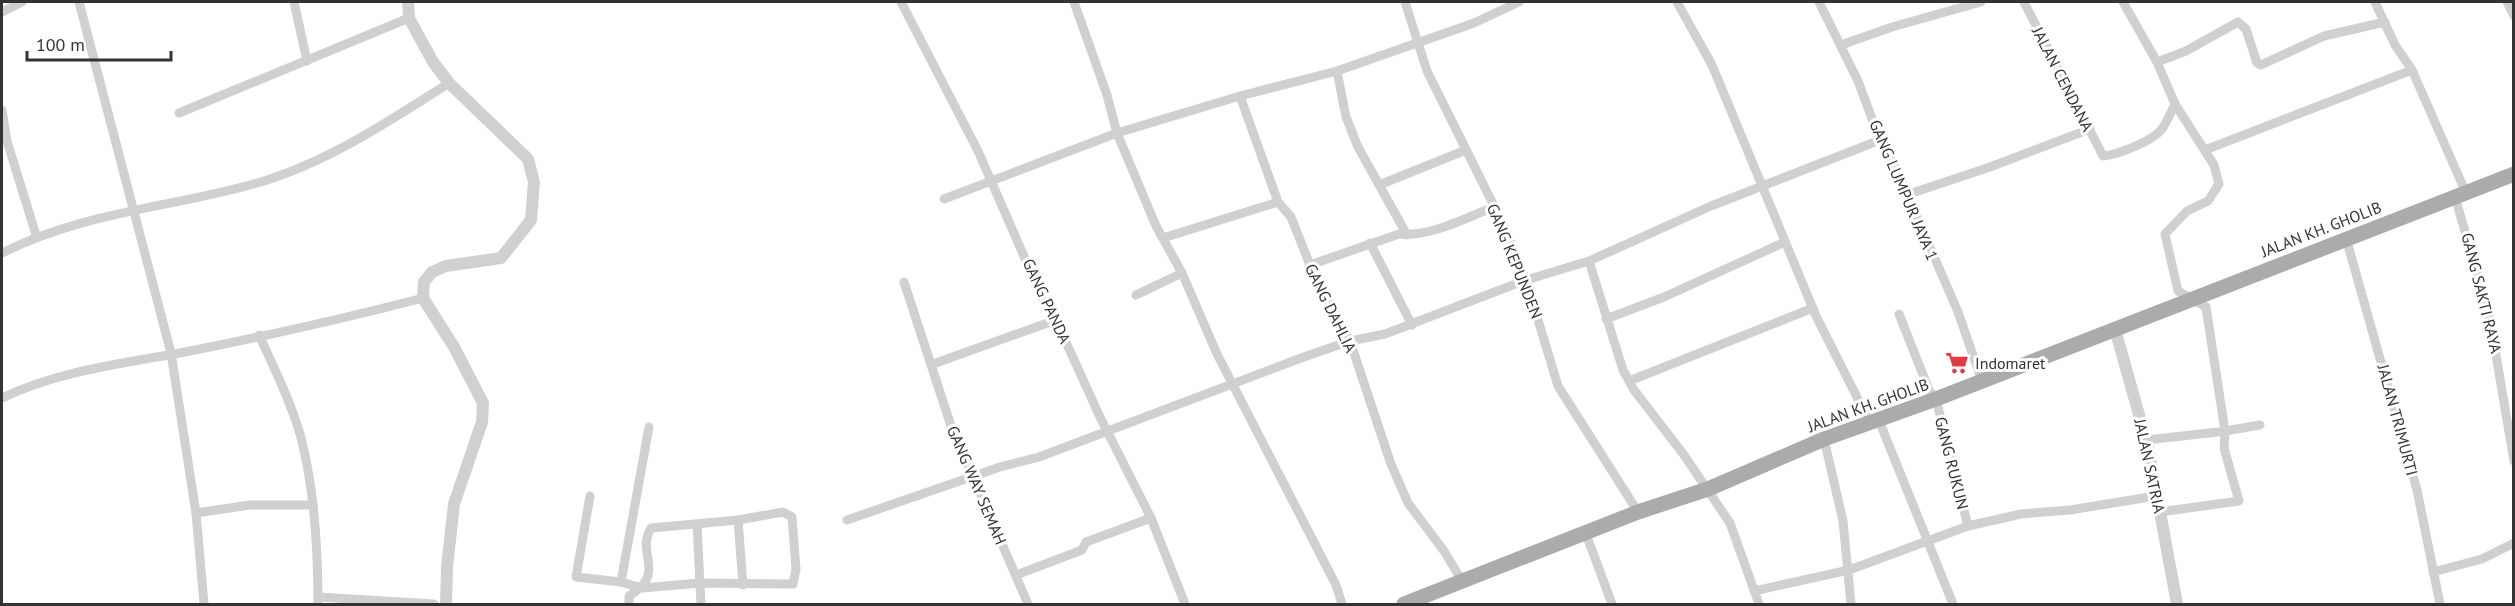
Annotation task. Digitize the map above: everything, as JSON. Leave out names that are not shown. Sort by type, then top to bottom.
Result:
[{"type":"main road","name":"JALAN KH. GHOLIB","points":[[1407,604],[1638,512],[1708,489],[1824,439],[1876,425],[1936,399],[2514,174]]},
{"type":"street","points":[[2,12],[22,2]]},
{"type":"street","points":[[79,2],[171,353],[196,513],[204,604]]},
{"type":"street","points":[[294,2],[307,61]]},
{"type":"street","points":[[408,2],[409,18],[420,42],[449,83],[528,159],[534,182],[531,220],[501,258],[446,266],[432,272],[424,282],[423,298],[454,347],[483,402],[482,422],[454,504],[447,567],[446,604]]},
{"type":"street","name":"GANG PANDA","points":[[901,2],[993,182],[1047,309],[1056,320],[1151,518],[1185,604]]},
{"type":"street","points":[[1074,2],[1107,95],[1117,133],[1163,238],[1182,273],[1231,382],[1336,585],[1342,604]]},
{"type":"street","name":"GANG KEPUNDEN","points":[[1405,2],[1427,70],[1494,207],[1526,280],[1558,386],[1638,512]]},
{"type":"street","points":[[944,199],[1117,133],[1240,96],[1337,71],[1474,23],[1519,2]]},
{"type":"street","points":[[1677,2],[1712,65],[1813,308],[1876,425],[1927,539],[1953,604]]},
{"type":"street","name":"GANG LUMPUR JAYA 1","points":[[1819,2],[1858,81],[1880,140],[1895,166],[1958,312],[1982,381]]},
{"type":"street","points":[[1841,45],[1955,6],[1981,2]]},
{"type":"street","name":"JALAN CENDANA","points":[[2024,2],[2103,156],[2136,146],[2162,130],[2175,104]]},
{"type":"street","points":[[2123,2],[2157,62],[2175,104],[2214,165],[2219,184],[2217,191],[2208,201],[2187,211],[2164,234],[2178,291],[2206,307],[2211,329],[2221,431],[2239,501],[2160,512]]},
{"type":"street","name":"GANG SAKTI RAYA","points":[[2375,2],[2412,70],[2460,195],[2490,314],[2514,462]]},
{"type":"street","points":[[2507,2],[2514,16]]},
{"type":"street","points":[[179,113],[409,18]]},
{"type":"street","points":[[2157,62],[2186,51],[2238,22],[2246,29],[2257,63],[2260,64],[2324,36],[2385,22]]},
{"type":"street","points":[[2205,150],[2412,70]]},
{"type":"street","points":[[1337,71],[1346,117],[1358,147],[1407,235]]},
{"type":"street","points":[[2,253],[36,236],[135,209],[264,181],[297,168],[381,126],[449,83]]},
{"type":"street","name":"GANG DAHLIA","points":[[1240,96],[1278,202],[1291,218],[1310,265],[1350,341],[1391,464],[1408,503],[1444,551],[1462,581]]},
{"type":"street","points":[[2,110],[8,141],[36,236]]},
{"type":"street","points":[[1906,195],[1990,167],[2090,129]]},
{"type":"street","points":[[847,520],[1040,457],[1107,430],[1172,408],[1231,382],[1350,341],[1385,334],[1412,325],[1526,280],[1589,261],[1679,219],[1880,140]]},
{"type":"street","points":[[1379,185],[1466,150]]},
{"type":"street","points":[[1163,238],[1278,202]]},
{"type":"street","points":[[1310,265],[1399,234],[1407,235],[1440,228],[1494,207]]},
{"type":"street","name":"JALAN TRIMURTI","points":[[2346,238],[2414,478],[2440,604]]},
{"type":"street","points":[[1606,319],[1664,297],[1785,242]]},
{"type":"street","points":[[1370,243],[1412,325]]},
{"type":"street","points":[[1589,261],[1606,319],[1629,381],[1730,523],[1759,604]]},
{"type":"street","points":[[1136,295],[1182,273]]},
{"type":"street","name":"GANG WAY SEMAH","points":[[904,282],[933,364],[948,416],[1028,604]]},
{"type":"street","points":[[2,398],[33,383],[112,363],[259,336],[423,298]]},
{"type":"street","points":[[1629,381],[1813,308]]},
{"type":"street","name":"GANG RUKUN","points":[[1899,314],[1929,390],[1936,399],[1968,526]]},
{"type":"street","points":[[933,364],[1056,320]]},
{"type":"street","name":"JALAN SATRIA","points":[[2115,329],[2146,440],[2177,604]]},
{"type":"street","points":[[259,336],[279,379],[300,435],[314,505],[318,601],[434,604]]},
{"type":"street","points":[[2146,440],[2260,425]]},
{"type":"street","points":[[621,582],[648,427]]},
{"type":"street","points":[[1824,439],[1843,521],[1851,604]]},
{"type":"street","points":[[590,496],[576,577],[621,582],[642,588],[700,583],[793,584],[796,559],[790,514],[783,512],[697,525],[651,528],[647,535],[648,576],[642,588],[628,596],[629,604]]},
{"type":"street","points":[[1754,591],[1849,570],[1927,539],[1968,526],[2021,514],[2070,510],[2156,496]]},
{"type":"street","points":[[196,513],[250,505],[314,505]]},
{"type":"street","points":[[1016,575],[1082,550],[1086,542],[1151,518]]},
{"type":"street","points":[[738,520],[743,585]]},
{"type":"street","points":[[697,525],[701,604]]},
{"type":"street","points":[[1586,534],[1612,604]]},
{"type":"street","points":[[2433,572],[2482,559],[2514,543]]},
{"type":"place","name":"Indomaret","points":[[1957,363]]}]
